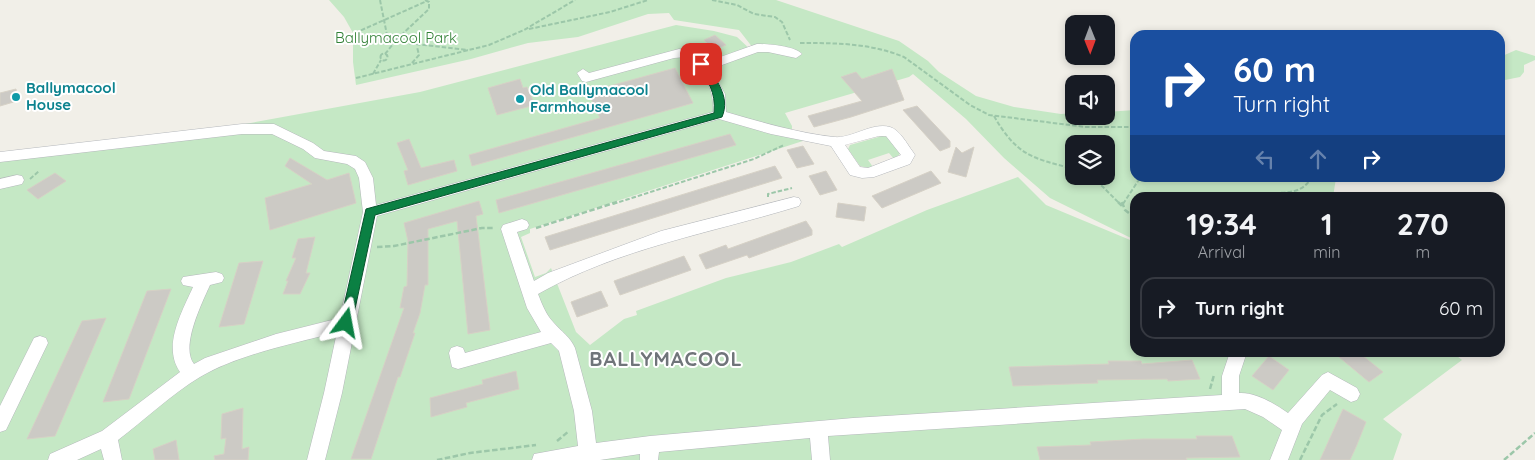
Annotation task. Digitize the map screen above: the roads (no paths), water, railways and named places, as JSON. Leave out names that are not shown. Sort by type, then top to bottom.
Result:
[{"type":"street","points":[[704,68],[757,48],[776,50],[794,48]]},
{"type":"street","points":[[582,73],[586,78],[682,52],[697,59],[704,68],[720,98],[719,115]]},
{"type":"street","points":[[370,212],[719,115],[836,142],[879,131],[887,131],[891,133],[908,155],[905,160],[869,174],[862,173],[855,171],[836,142]]},
{"type":"street","points":[[0,157],[265,128],[281,132],[320,155],[324,161],[351,160],[360,166],[366,178],[370,212],[334,388],[316,460]]},
{"type":"street","points":[[0,184],[17,180]]},
{"type":"street","points":[[529,291],[575,269],[661,238],[794,202]]},
{"type":"street","points":[[522,226],[508,229],[535,308],[546,326],[567,348],[583,412],[588,453]]},
{"type":"street","points":[[192,373],[184,365],[180,355],[181,342],[203,280]]},
{"type":"street","points":[[57,460],[108,437],[192,373],[211,362],[276,341],[346,323]]},
{"type":"street","points":[[457,353],[458,362],[554,335]]},
{"type":"street","points":[[0,424],[40,342]]},
{"type":"street","points":[[1233,402],[1228,378],[1237,357]]},
{"type":"street","points":[[1279,460],[1294,420],[1328,380],[1344,399]]},
{"type":"street","points":[[539,452],[649,452],[819,430],[1245,401],[1275,412],[1292,427]]},
{"type":"street","points":[[819,430],[821,460]]},
{"type":"street","points":[[108,437],[113,460]]},
{"type":"place","name":"Ballymacool House","points":[[16,97]]},
{"type":"place","name":"Old Ballymacool Farmhouse","points":[[520,99]]},
{"type":"district","name":"BALLYMACOOL","points":[[666,359]]},
{"type":"park label","name":"Ballymacool Park","points":[[396,38]]}]
